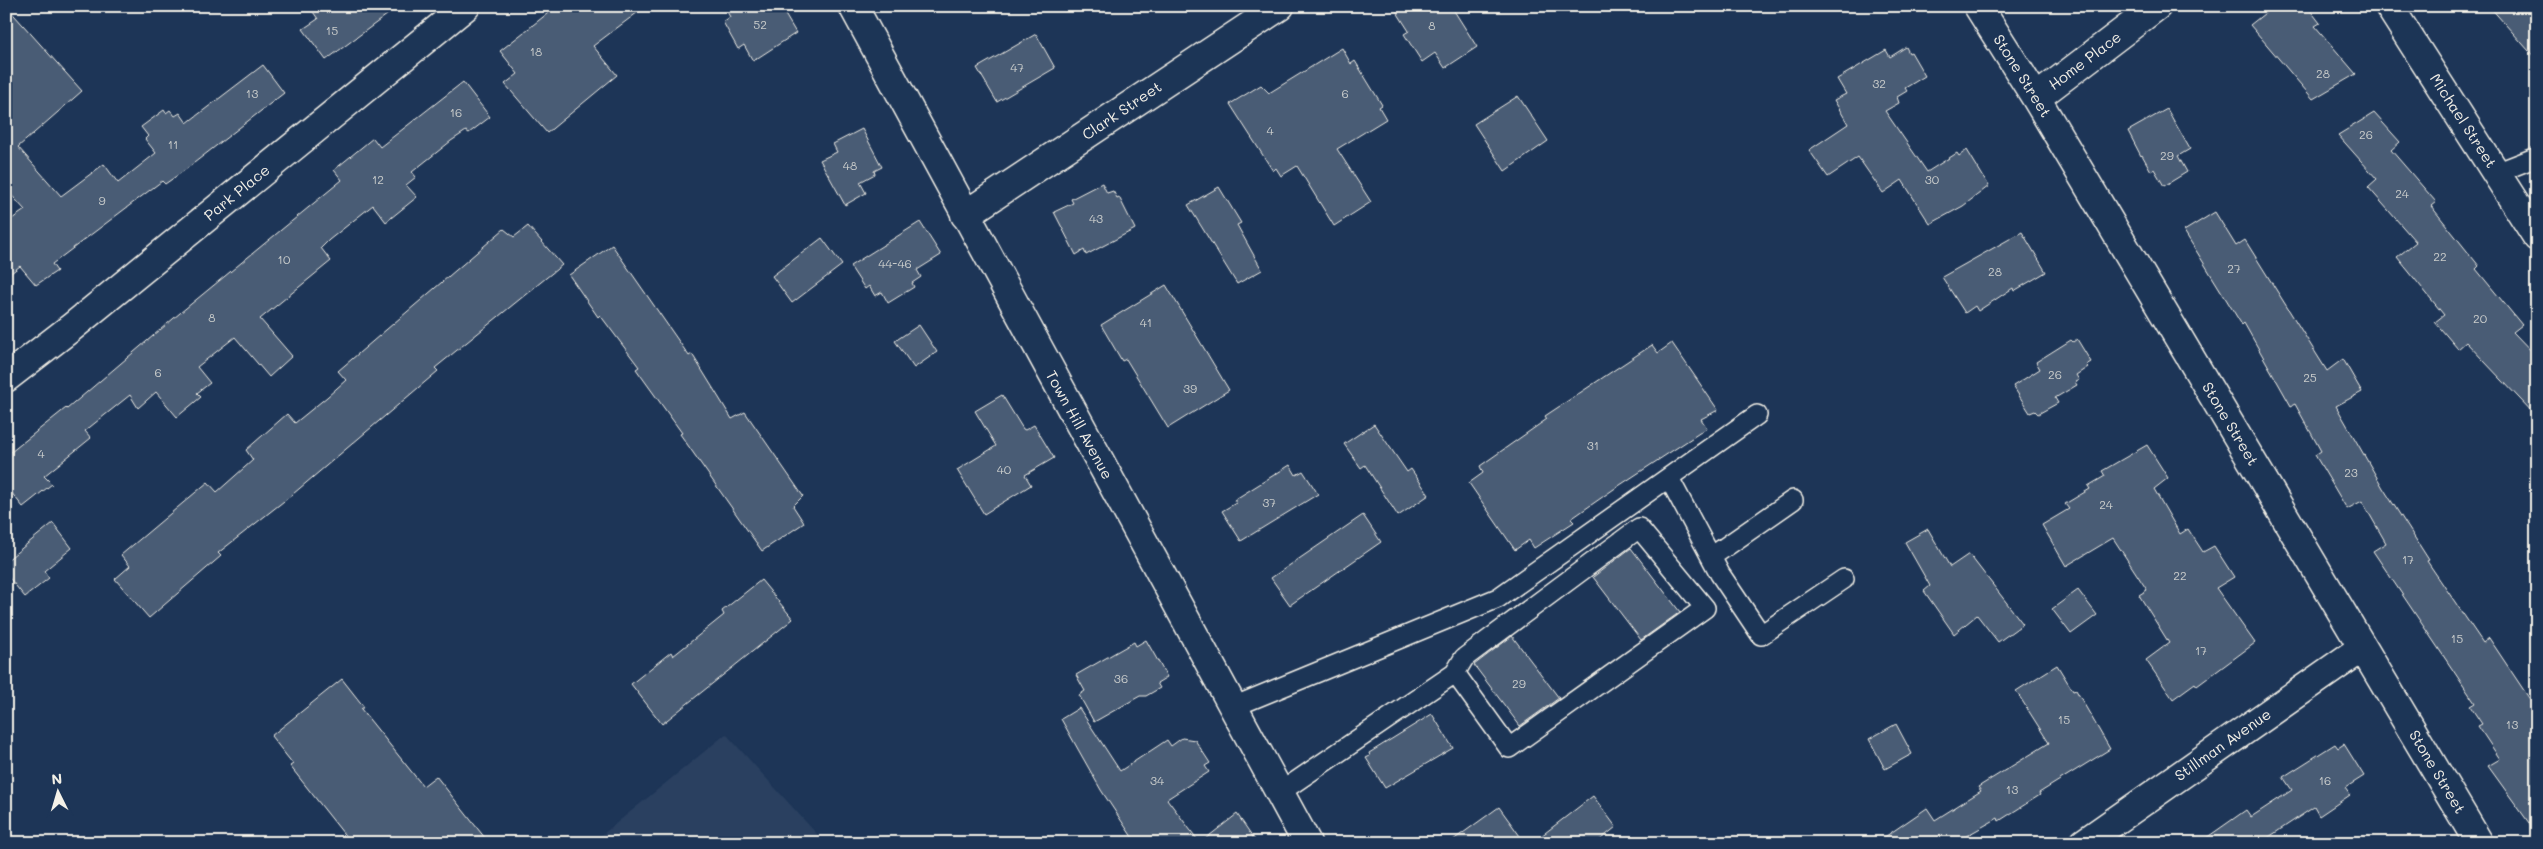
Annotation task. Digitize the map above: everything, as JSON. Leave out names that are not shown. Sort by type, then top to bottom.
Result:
[{"type":"street","name":"Park Place","points":[[6,378],[80,321],[466,6]]},
{"type":"street","name":"Town Hill Avenue","points":[[853,6],[1307,843]]},
{"type":"street","name":"Clark Street","points":[[965,215],[1280,6]]},
{"type":"street","name":"Stone Street","points":[[1978,6],[2036,98],[2479,843]]},
{"type":"street","name":"Home Place","points":[[2036,98],[2157,6]]},
{"type":"street","name":"Michael Street","points":[[2389,6],[2537,237]]},
{"type":"street","name":"Stillman Avenue","points":[[2084,843],[2362,648]]},
{"type":"lane","points":[[2496,173],[2537,157]]},
{"type":"lane","points":[[1232,707],[1498,598],[1757,415]]},
{"type":"lane","points":[[1669,478],[1711,557],[1761,635],[1844,579]]},
{"type":"lane","points":[[1711,557],[1793,500]]},
{"type":"lane","points":[[1279,793],[1455,673],[1464,658],[1639,528],[1705,608],[1509,748],[1455,673]]},
{"type":"shaded area","points":[[726,734],[825,843],[592,843]]},
{"type":"building","points":[[6,6],[82,91],[18,147],[61,196],[104,164],[118,183],[156,153],[145,139],[148,136],[141,127],[164,110],[166,113],[170,110],[175,116],[180,113],[187,123],[263,65],[284,93],[185,170],[165,184],[162,181],[52,264],[57,271],[36,285],[20,266],[6,277],[6,223],[25,210],[6,189]]},
{"type":"building","points":[[309,6],[399,6],[326,60],[303,29],[318,19]]},
{"type":"building","points":[[557,6],[646,6],[593,46],[617,75],[547,133],[505,84],[518,74],[500,51]]},
{"type":"building","points":[[724,6],[780,6],[796,33],[753,61],[744,45],[738,49],[723,22],[730,17]]},
{"type":"building","points":[[1393,6],[1451,6],[1477,47],[1445,68],[1435,53],[1422,62],[1404,34],[1409,31]]},
{"type":"building","points":[[2274,6],[2307,6],[2320,23],[2315,26],[2356,74],[2313,99],[2250,25]]},
{"type":"building","points":[[2489,6],[2537,6],[2537,60]]},
{"type":"building","points":[[1036,34],[1055,68],[997,102],[977,68]]},
{"type":"building","points":[[1906,47],[1925,76],[1905,88],[1907,91],[1897,97],[1899,103],[1885,111],[1927,172],[1957,153],[1959,156],[1967,150],[1989,186],[1963,206],[1930,224],[1902,180],[1883,193],[1858,157],[1828,177],[1809,150],[1848,124],[1834,100],[1846,94],[1837,79],[1886,50],[1890,57]]},
{"type":"building","points":[[1342,48],[1351,64],[1355,61],[1382,105],[1379,107],[1386,119],[1337,149],[1371,202],[1334,226],[1297,166],[1281,176],[1276,168],[1273,171],[1230,104],[1261,85],[1269,93]]},
{"type":"building","points":[[463,82],[490,117],[469,133],[466,131],[451,141],[412,172],[416,177],[406,185],[417,197],[386,222],[373,205],[329,240],[321,248],[331,261],[260,319],[292,356],[269,377],[235,337],[197,367],[210,383],[197,393],[201,397],[177,417],[156,392],[138,408],[130,395],[85,431],[91,438],[44,476],[52,484],[23,507],[6,486],[6,456],[67,409],[342,180],[334,170],[373,138],[380,147]]},
{"type":"building","points":[[1518,96],[1548,141],[1505,171],[1474,124]]},
{"type":"building","points":[[2167,109],[2190,149],[2178,156],[2187,172],[2164,186],[2154,169],[2151,171],[2141,156],[2128,131]]},
{"type":"building","points":[[2374,113],[2400,142],[2391,150],[2436,202],[2431,206],[2479,266],[2476,269],[2522,325],[2513,332],[2537,357],[2537,417],[2466,342],[2458,349],[2435,322],[2444,315],[2397,257],[2416,242],[2368,187],[2377,179],[2338,135]]},
{"type":"building","points":[[862,129],[882,167],[874,171],[875,174],[860,182],[866,193],[845,205],[820,160],[837,152],[833,144]]},
{"type":"building","points":[[1102,183],[1107,193],[1113,191],[1117,198],[1119,197],[1135,229],[1086,255],[1084,250],[1076,255],[1054,212],[1073,203],[1071,199]]},
{"type":"building","points":[[1219,187],[1241,223],[1237,225],[1262,270],[1237,284],[1188,205]]},
{"type":"building","points":[[2215,212],[2236,246],[2245,240],[2327,371],[2343,359],[2362,392],[2336,406],[2383,488],[2429,560],[2427,561],[2483,643],[2489,638],[2537,710],[2537,834],[2488,766],[2500,759],[2478,726],[2482,724],[2470,706],[2475,703],[2373,551],[2386,543],[2362,501],[2347,509],[2315,455],[2321,451],[2295,404],[2291,406],[2244,323],[2242,325],[2184,231]]},
{"type":"building","points":[[920,222],[941,255],[917,270],[921,277],[912,283],[914,287],[888,303],[882,292],[875,296],[869,286],[865,289],[850,266]]},
{"type":"building","points":[[528,226],[562,265],[435,368],[438,371],[293,494],[218,553],[221,556],[149,618],[115,579],[130,566],[121,555],[208,482],[217,492],[253,460],[246,450],[287,414],[295,423],[327,397],[346,380],[338,371],[504,229],[514,237]]},
{"type":"building","points":[[2022,232],[2046,272],[2014,291],[2013,288],[1978,311],[1975,306],[1965,313],[1942,277]]},
{"type":"building","points":[[822,238],[842,265],[792,303],[772,276]]},
{"type":"building","points":[[612,245],[689,356],[692,354],[732,419],[745,412],[803,496],[793,506],[804,523],[762,551],[636,369],[639,367],[600,315],[598,317],[569,275]]},
{"type":"building","points":[[1166,285],[1229,390],[1168,428],[1126,359],[1122,361],[1101,325]]},
{"type":"building","points":[[919,325],[937,352],[914,368],[895,341]]},
{"type":"building","points":[[2077,339],[2091,362],[2086,365],[2088,367],[2076,375],[2079,380],[2075,382],[2077,385],[2055,398],[2058,403],[2038,414],[2035,411],[2030,413],[2013,386],[2040,369],[2036,362],[2071,340],[2073,342]]},
{"type":"building","points":[[1672,343],[1718,410],[1701,419],[1707,428],[1614,489],[1571,519],[1574,522],[1534,548],[1529,540],[1515,550],[1469,483],[1483,473],[1480,466],[1547,419],[1545,416],[1652,345],[1658,353]]},
{"type":"building","points":[[1002,395],[1023,429],[1025,430],[1034,425],[1054,458],[1025,475],[1031,485],[984,514],[957,470],[996,446],[975,411]]},
{"type":"building","points":[[1374,424],[1407,472],[1411,469],[1429,495],[1398,516],[1365,465],[1361,468],[1344,444]]},
{"type":"building","points":[[2147,445],[2168,478],[2154,489],[2180,534],[2188,529],[2203,552],[2214,546],[2234,577],[2216,588],[2255,643],[2197,686],[2195,683],[2173,699],[2146,660],[2169,643],[2139,595],[2147,590],[2113,538],[2066,566],[2042,525],[2069,509],[2065,504],[2090,489],[2088,486],[2105,476],[2102,471]]},
{"type":"building","points":[[1290,465],[1296,475],[1303,471],[1318,494],[1241,541],[1222,511],[1236,503],[1234,500]]},
{"type":"building","points":[[1363,515],[1381,542],[1290,605],[1271,578]]},
{"type":"building","points":[[53,523],[72,548],[44,571],[49,578],[25,597],[6,574],[6,561]]},
{"type":"building","points":[[1928,529],[1950,567],[1969,554],[2023,624],[1998,642],[1977,615],[1954,634],[1924,591],[1930,586],[1905,542]]},
{"type":"building","points":[[1631,548],[1680,612],[1641,640],[1593,577]]},
{"type":"building","points":[[761,580],[793,619],[662,724],[631,684],[671,652],[673,656],[724,615],[722,611]]},
{"type":"building","points":[[2078,590],[2097,615],[2071,634],[2052,609]]},
{"type":"building","points":[[1512,636],[1559,698],[1520,726],[1474,665]]},
{"type":"building","points":[[1146,640],[1167,677],[1157,683],[1160,688],[1146,696],[1140,696],[1094,722],[1079,695],[1085,691],[1076,675],[1134,642],[1136,646]]},
{"type":"building","points":[[2057,665],[2073,691],[2076,690],[2110,749],[2039,793],[2040,795],[1999,821],[1998,818],[1954,843],[1876,843],[1927,808],[1935,820],[1981,791],[1978,787],[2049,743],[2016,691]]},
{"type":"building","points":[[342,679],[364,707],[361,709],[423,786],[436,776],[489,843],[351,843],[290,766],[293,764],[271,736]]},
{"type":"building","points":[[1079,708],[1120,771],[1167,740],[1171,746],[1182,738],[1195,740],[1210,763],[1205,766],[1209,772],[1167,799],[1200,843],[1136,843],[1101,790],[1061,719]]},
{"type":"building","points":[[1432,714],[1453,748],[1385,788],[1366,758],[1370,756],[1369,753]]},
{"type":"building","points":[[1896,724],[1912,754],[1885,769],[1869,739]]},
{"type":"building","points":[[2335,744],[2338,748],[2344,744],[2364,776],[2345,788],[2350,795],[2319,816],[2314,807],[2266,839],[2268,843],[2199,843],[2246,810],[2251,817],[2292,790],[2283,777]]},
{"type":"building","points":[[1593,796],[1616,827],[1596,843],[1532,843]]},
{"type":"building","points":[[1499,807],[1525,843],[1449,843]]},
{"type":"building","points":[[1237,814],[1257,843],[1200,843]]}]
